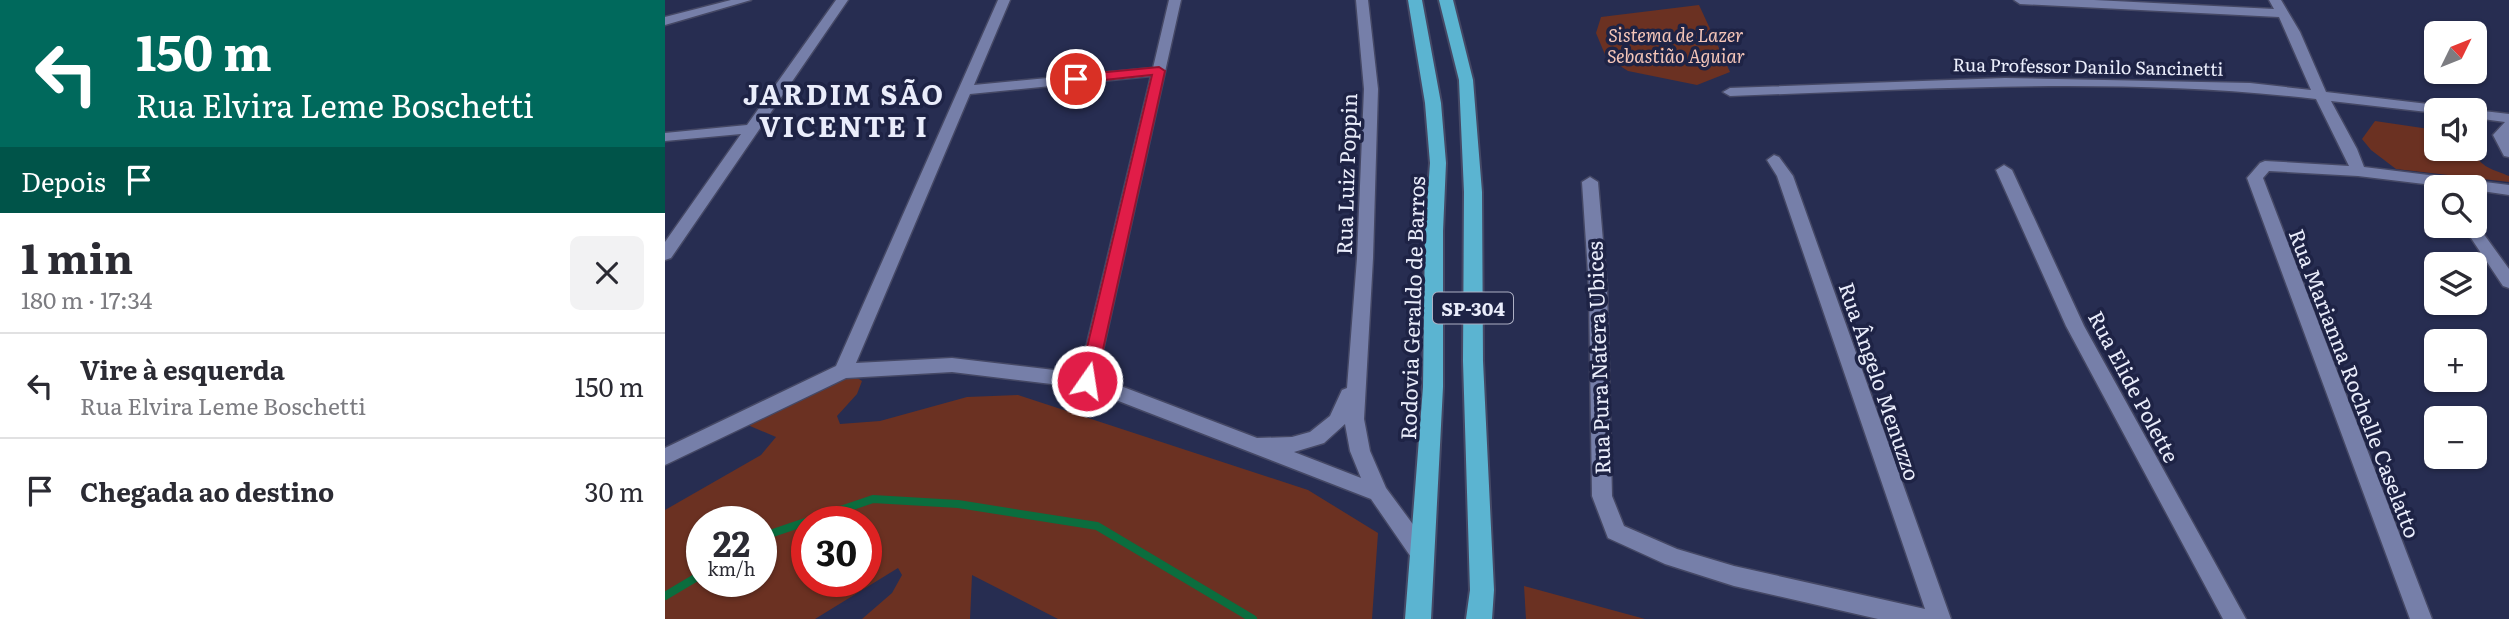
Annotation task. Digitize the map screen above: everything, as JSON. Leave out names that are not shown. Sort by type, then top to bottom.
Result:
[{"type":"highway","name":"Rodovia Geraldo de Barros","points":[[1415,0],[1433,103],[1438,163],[1434,231],[1432,400],[1418,619]]},
{"type":"highway","name":"SP-304","points":[[1446,0],[1466,80],[1473,192],[1473,361],[1482,590],[1479,619]]},
{"type":"street","points":[[665,21],[745,0]]},
{"type":"street","points":[[665,254],[842,0]]},
{"type":"street","points":[[843,371],[1004,0]]},
{"type":"street","points":[[1087,381],[1175,0]]},
{"type":"street","name":"Rua Luiz Poppin","points":[[1362,0],[1371,89],[1366,258],[1354,419],[1360,451],[1378,493],[1421,553]]},
{"type":"street","points":[[2020,0],[2282,13]]},
{"type":"street","points":[[2275,0],[2294,32],[2320,94],[2350,149],[2358,171],[2424,182]]},
{"type":"street","points":[[965,90],[1159,71]]},
{"type":"street","name":"Rua Professor Danilo Sancinetti","points":[[1730,92],[2005,82],[2250,87],[2424,107]]},
{"type":"street","points":[[2487,115],[2509,118]]},
{"type":"street","points":[[2509,125],[2500,135],[2509,153]]},
{"type":"street","points":[[665,137],[752,129]]},
{"type":"street","name":"Rua Ângelo Menuzzo","points":[[1774,160],[1785,176],[1940,619]]},
{"type":"street","name":"Rua Marianna Rochelle Caselatto","points":[[2358,171],[2265,166],[2255,178],[2421,619]]},
{"type":"street","name":"Rua Elide Polette","points":[[2004,170],[2075,326],[2235,619]]},
{"type":"street","name":"Rua Pura Natera Ubices","points":[[1590,182],[1598,288],[1602,496],[1616,532],[1673,557],[1734,576],[1923,619]]},
{"type":"street","points":[[2487,188],[2509,190]]},
{"type":"street","points":[[2479,238],[2509,282]]},
{"type":"street","name":"Rua Luiz Poppin","points":[[1239,441],[1286,447],[1309,442],[1332,427],[1344,414],[1358,350]]},
{"type":"street","points":[[665,457],[843,371],[952,365],[1087,381],[1378,493]]},
{"type":"green space","name":"Sistema de Lazer Sebastião Aguiar","points":[[1699,5],[1730,72],[1697,85],[1628,71],[1606,57],[1596,33],[1601,17]]},
{"type":"green space","points":[[2375,121],[2424,128],[2424,161],[2480,161],[2509,176],[2509,182],[2487,179],[2487,175],[2448,175],[2396,169],[2371,150],[2362,139]]},
{"type":"green space","points":[[829,375],[853,375],[862,381],[857,394],[837,416],[840,424],[880,421],[967,397],[1018,395],[1308,490],[1378,533],[1372,619],[1058,619],[972,575],[970,619],[862,619],[892,593],[902,575],[898,568],[882,578],[882,506],[791,506],[791,597],[851,597],[815,619],[665,619],[665,510],[761,455],[776,437],[750,426],[753,410],[783,391]]},
{"type":"green space","points":[[1524,586],[1645,619],[1526,619]]},
{"type":"waterway","points":[[777,532],[873,499],[958,504],[1097,526],[1253,619]]},
{"type":"waterway","points":[[665,596],[686,584]]},
{"type":"district","name":"JARDIM SÃO VICENTE I","points":[[844,109]]},
{"type":"route","points":[[1076,79],[1159,71],[1087,381]]}]
